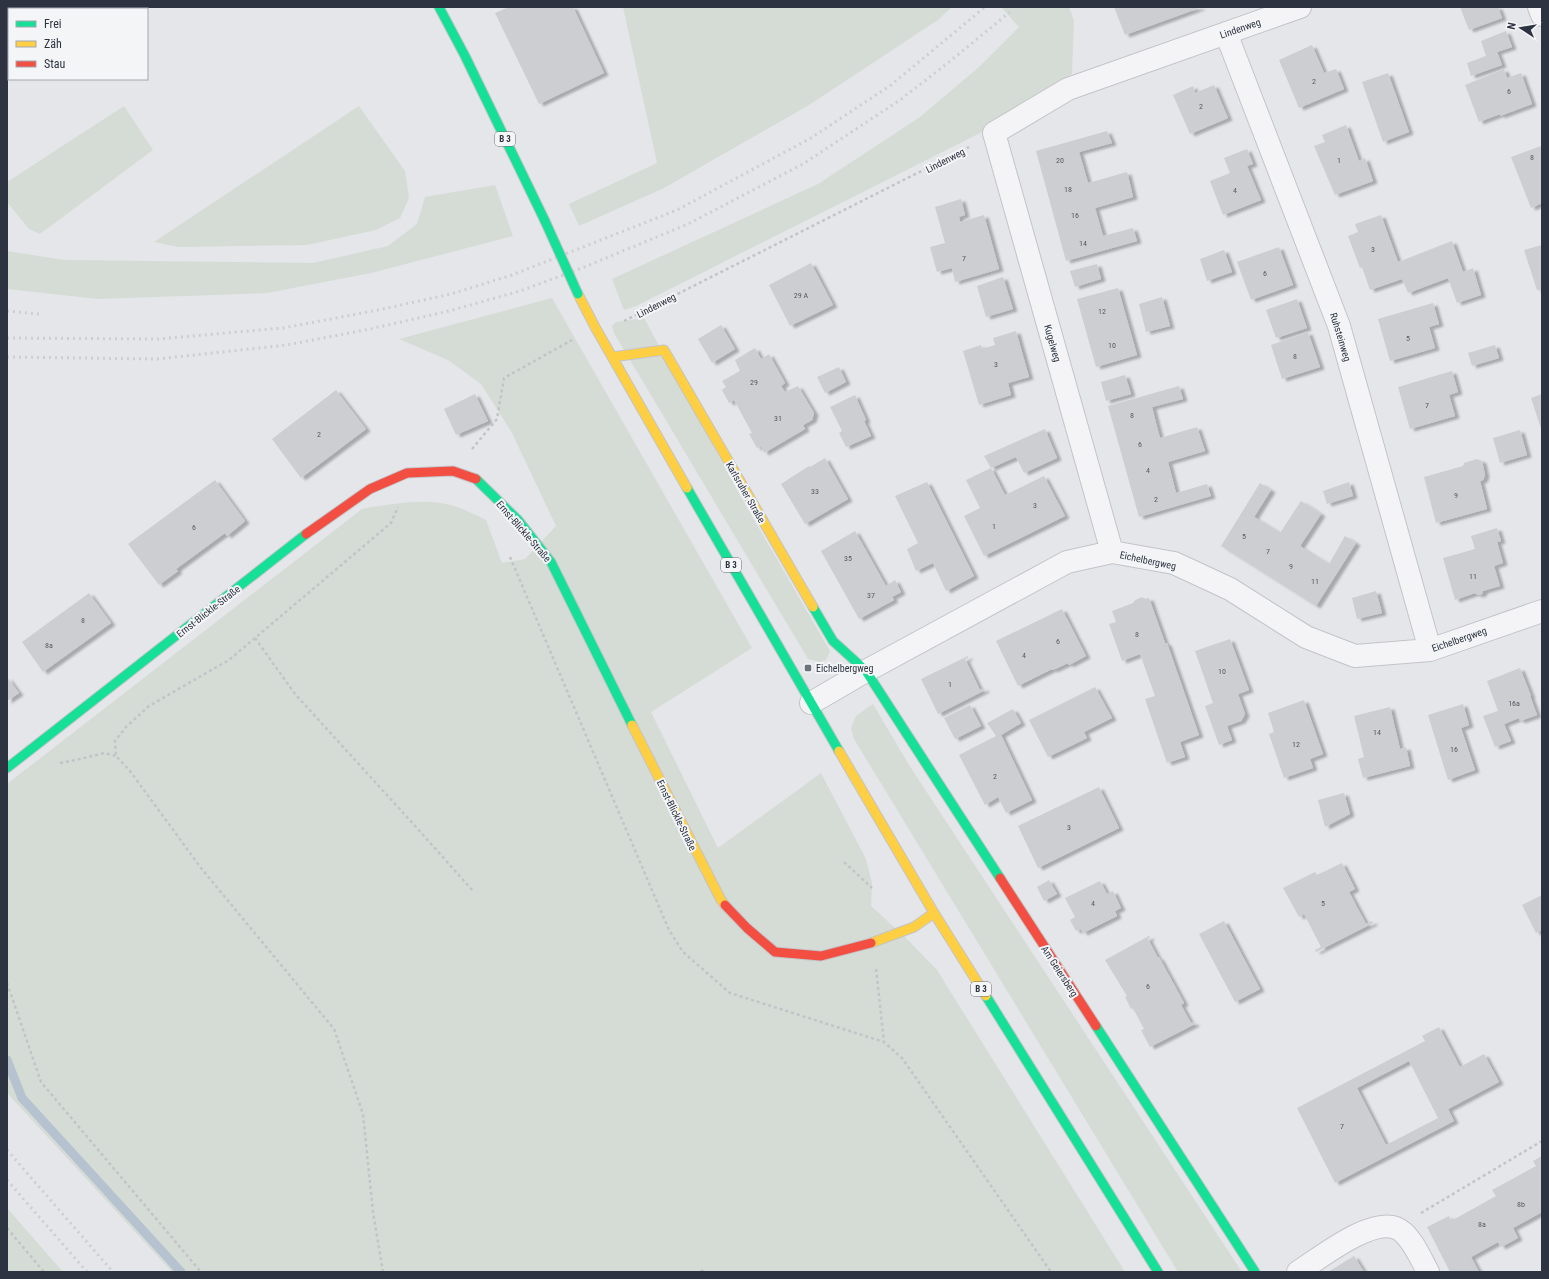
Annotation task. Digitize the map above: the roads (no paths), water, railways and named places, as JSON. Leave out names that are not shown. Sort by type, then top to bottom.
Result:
[{"type":"street","name":"B 3","points":[[439,7],[465,56],[597,331],[651,427],[934,913],[1158,1272]]},
{"type":"street","name":"Lindenweg","points":[[994,133],[1068,89],[1300,7]]},
{"type":"street","points":[[1539,7],[1542,15]]},
{"type":"street","name":"Ruhsteinweg","points":[[1226,33],[1339,326],[1430,650]]},
{"type":"street","name":"Kugelweg","points":[[994,133],[1112,552]]},
{"type":"street","name":"Karlsruher Straße","points":[[612,357],[664,350],[833,641],[866,671]]},
{"type":"street","name":"Ernst-Blickle-Straße","points":[[7,768],[315,527],[370,489],[407,473],[453,471],[477,479],[518,520],[551,562],[696,853],[721,900],[747,928],[775,952],[822,956],[862,946],[914,927],[934,913]]},
{"type":"street","name":"Eichelbergweg","points":[[811,703],[866,671],[1067,562],[1112,552],[1174,563],[1230,589],[1306,637],[1355,656],[1430,650],[1542,611]]},
{"type":"street","name":"Am Geiersberg","points":[[866,671],[1255,1272]]},
{"type":"street","points":[[1298,1272],[1354,1236],[1380,1226],[1396,1228],[1409,1238],[1428,1272]]},
{"type":"waterway","points":[[7,1060],[22,1098],[181,1272]]},
{"type":"railway","points":[[7,338],[158,339],[283,328],[378,310],[451,294],[512,275],[677,210],[811,138],[891,85],[985,7]]},
{"type":"railway","points":[[7,357],[157,359],[287,345],[370,329],[449,311],[520,291],[582,268],[688,224],[803,164],[900,100],[1010,12]]},
{"type":"railway","points":[[7,311],[39,314]]},
{"type":"railway","points":[[7,1150],[113,1272]]},
{"type":"railway","points":[[7,1180],[87,1272]]},
{"type":"place","name":"Eichelbergweg","points":[[808,668]]}]
